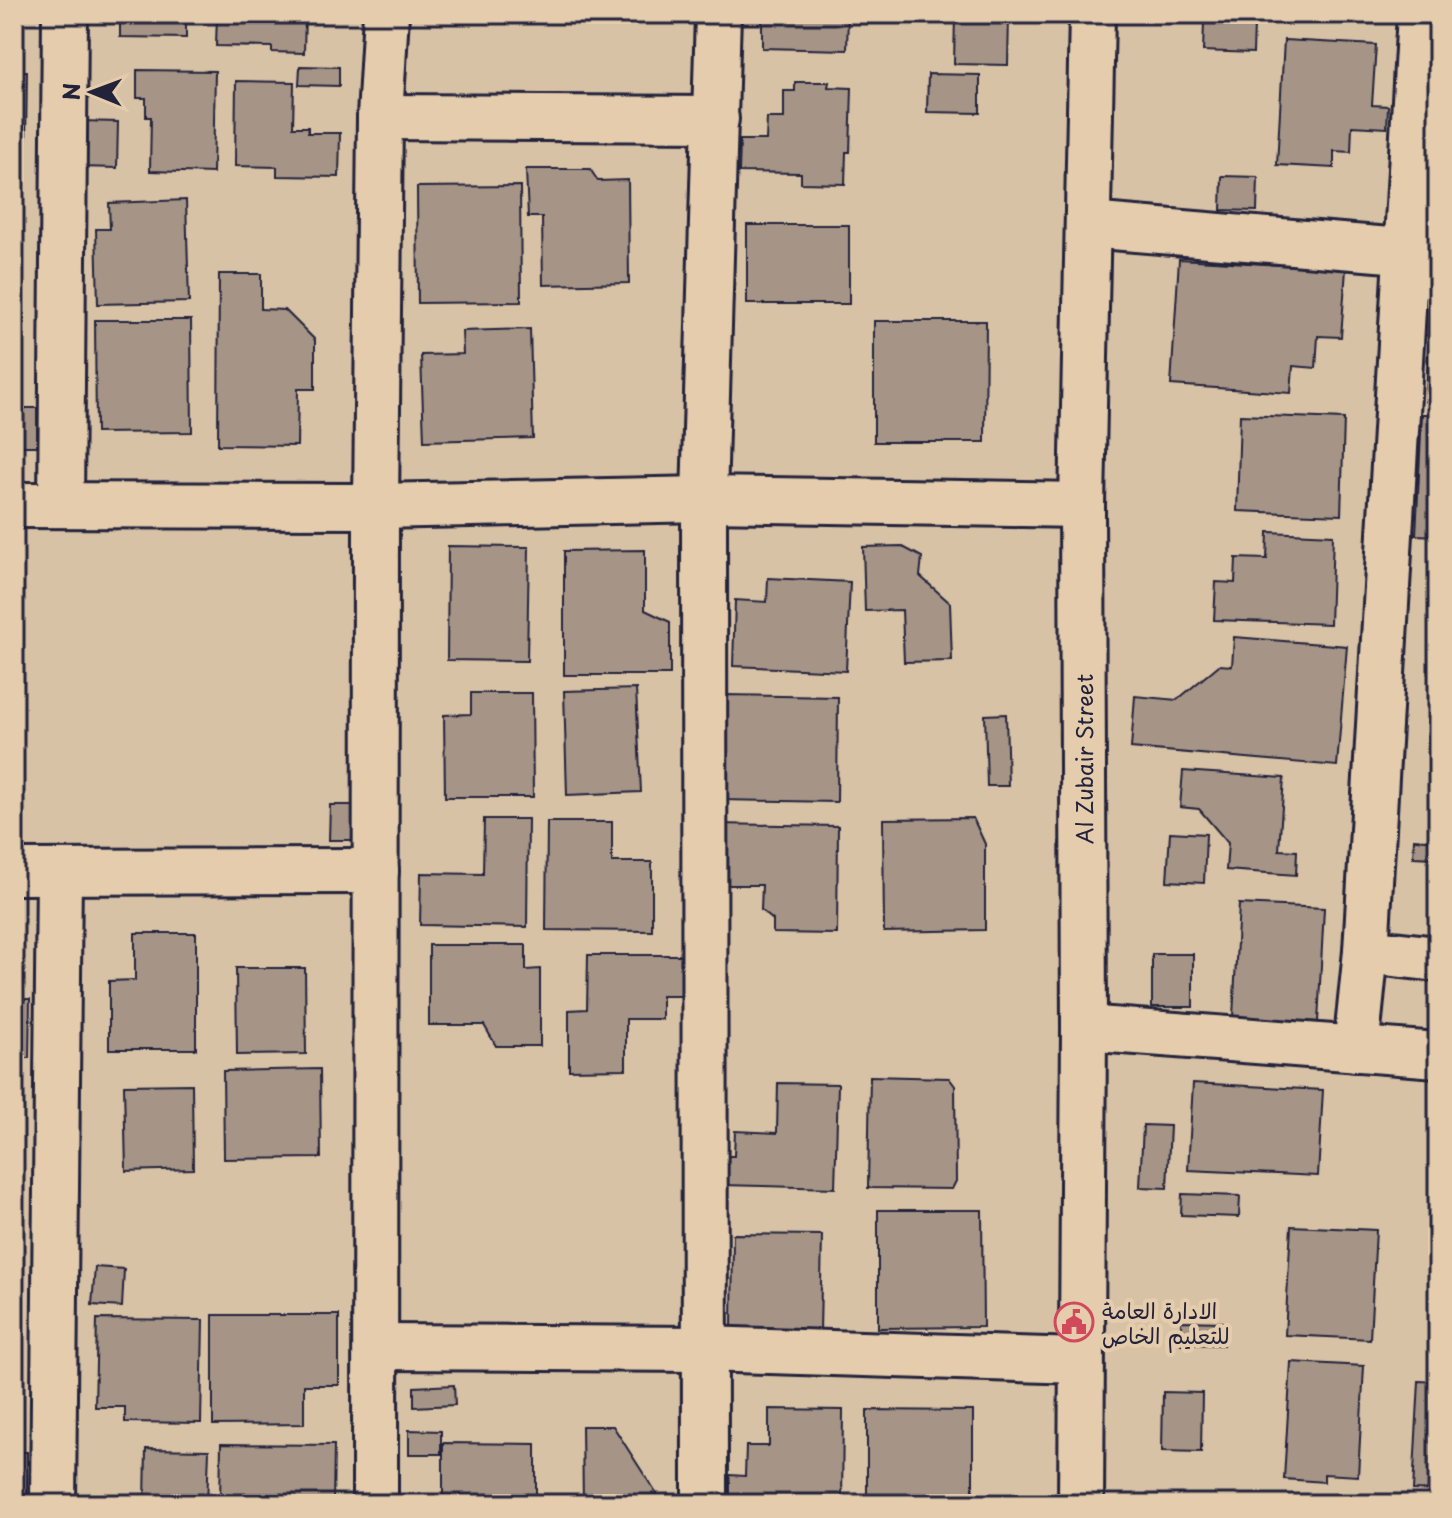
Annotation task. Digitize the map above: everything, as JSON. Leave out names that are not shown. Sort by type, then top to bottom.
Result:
[{"type":"street","points":[[61,505],[65,14]]},
{"type":"street","points":[[375,1504],[376,506],[380,117],[386,14]]},
{"type":"street","points":[[705,1504],[704,499],[718,14]]},
{"type":"street","name":"Al Zubair Street","points":[[1081,1504],[1084,1028],[1082,505],[1092,14]]},
{"type":"street","points":[[1356,1049],[1422,253],[1420,14]]},
{"type":"street","points":[[380,117],[716,119]]},
{"type":"street","points":[[1088,225],[1422,253]]},
{"type":"street","points":[[14,505],[376,506],[704,499],[1082,505]]},
{"type":"street","points":[[14,872],[376,871]]},
{"type":"street","points":[[53,1504],[59,872]]},
{"type":"street","points":[[1366,951],[1438,959]]},
{"type":"street","points":[[1084,1028],[1438,1055]]},
{"type":"street","points":[[376,1347],[704,1349],[1080,1361]]},
{"type":"building","points":[[120,14],[186,14],[186,38],[120,37]]},
{"type":"building","points":[[217,14],[305,14],[304,53],[272,52],[272,47],[216,46]]},
{"type":"building","points":[[762,14],[848,14],[847,50],[762,48]]},
{"type":"building","points":[[955,14],[1009,14],[1008,65],[954,64]]},
{"type":"building","points":[[1165,14],[1221,14],[1221,20],[1165,18]]},
{"type":"building","points":[[1289,14],[1365,14],[1364,21],[1289,17]]},
{"type":"building","points":[[1204,23],[1254,25],[1253,53],[1203,51]]},
{"type":"building","points":[[1284,40],[1376,45],[1372,105],[1388,106],[1387,128],[1352,126],[1351,152],[1334,151],[1334,168],[1277,165]]},
{"type":"building","points":[[300,66],[339,67],[339,86],[299,85]]},
{"type":"building","points":[[137,70],[215,71],[213,173],[150,171],[151,117],[146,117],[146,98],[137,98]]},
{"type":"building","points":[[14,71],[27,71],[26,146],[14,146]]},
{"type":"building","points":[[928,74],[980,75],[980,113],[927,112]]},
{"type":"building","points":[[236,81],[294,82],[293,127],[308,127],[308,133],[340,133],[339,177],[277,176],[277,167],[235,166]]},
{"type":"building","points":[[795,82],[829,82],[828,87],[852,88],[850,152],[846,152],[845,184],[801,183],[801,173],[739,172],[740,140],[766,140],[767,118],[784,118],[784,91],[795,91]]},
{"type":"building","points":[[80,121],[118,122],[117,168],[79,167]]},
{"type":"building","points":[[526,169],[590,169],[598,181],[628,180],[629,283],[543,285],[542,217],[528,217]]},
{"type":"building","points":[[1222,176],[1258,177],[1257,211],[1221,210]]},
{"type":"building","points":[[520,186],[521,302],[418,303],[417,187]]},
{"type":"building","points":[[186,200],[189,302],[98,304],[96,229],[110,229],[109,203]]},
{"type":"building","points":[[747,225],[849,225],[849,304],[747,304]]},
{"type":"building","points":[[1179,259],[1346,269],[1341,337],[1318,336],[1316,368],[1293,366],[1291,393],[1171,385]]},
{"type":"building","points":[[1424,271],[1438,272],[1438,336],[1419,335]]},
{"type":"building","points":[[219,274],[261,274],[261,309],[285,310],[315,340],[315,389],[298,389],[297,446],[218,445]]},
{"type":"building","points":[[16,320],[17,379],[14,379]]},
{"type":"building","points":[[95,320],[191,320],[192,432],[96,433]]},
{"type":"building","points":[[874,321],[986,321],[985,442],[874,442]]},
{"type":"building","points":[[530,329],[533,438],[424,441],[421,355],[463,354],[462,331]]},
{"type":"building","points":[[1428,356],[1438,356],[1438,402],[1426,401]]},
{"type":"building","points":[[14,408],[37,408],[37,446],[14,446]]},
{"type":"building","points":[[1422,414],[1438,414],[1438,536],[1416,535]]},
{"type":"building","points":[[1240,415],[1344,419],[1341,515],[1237,511]]},
{"type":"building","points":[[1268,532],[1333,535],[1330,624],[1214,620],[1216,582],[1235,583],[1236,558],[1267,559]]},
{"type":"building","points":[[448,546],[529,547],[527,661],[447,660]]},
{"type":"building","points":[[901,546],[922,557],[920,576],[950,603],[952,661],[904,662],[902,610],[865,611],[863,547]]},
{"type":"building","points":[[645,550],[645,610],[670,622],[670,675],[564,675],[564,551]]},
{"type":"building","points":[[768,578],[850,582],[846,671],[733,666],[735,600],[767,602]]},
{"type":"building","points":[[1234,637],[1347,646],[1337,766],[1131,748],[1135,696],[1177,700],[1219,665],[1232,666]]},
{"type":"building","points":[[636,689],[641,792],[567,795],[564,691]]},
{"type":"building","points":[[471,693],[532,693],[533,797],[445,797],[444,715],[471,714]]},
{"type":"building","points":[[723,695],[838,697],[837,802],[721,800]]},
{"type":"building","points":[[1006,714],[1008,786],[987,786],[985,715]]},
{"type":"building","points":[[1183,771],[1284,778],[1279,850],[1297,851],[1296,875],[1226,870],[1228,843],[1199,809],[1180,807]]},
{"type":"building","points":[[330,805],[353,805],[352,840],[329,840]]},
{"type":"building","points":[[973,818],[985,844],[985,930],[884,932],[883,819]]},
{"type":"building","points":[[484,819],[528,819],[527,927],[420,925],[421,873],[483,874]]},
{"type":"building","points":[[547,822],[612,822],[612,862],[652,862],[652,931],[546,930]]},
{"type":"building","points":[[716,824],[838,826],[837,934],[773,933],[773,920],[761,910],[762,885],[715,885]]},
{"type":"building","points":[[1170,832],[1206,834],[1204,883],[1167,881]]},
{"type":"building","points":[[1414,839],[1438,841],[1438,886],[1433,885],[1435,858],[1413,857]]},
{"type":"building","points":[[1239,904],[1324,908],[1318,1022],[1233,1017]]},
{"type":"building","points":[[135,933],[196,933],[196,1049],[109,1049],[109,981],[135,980]]},
{"type":"building","points":[[429,945],[526,945],[526,970],[540,969],[540,1046],[496,1046],[484,1025],[429,1025]]},
{"type":"building","points":[[1152,954],[1193,954],[1193,1007],[1152,1007]]},
{"type":"building","points":[[588,955],[681,955],[681,996],[662,996],[662,1019],[626,1019],[626,1069],[569,1070],[569,1010],[587,1009]]},
{"type":"building","points":[[236,968],[305,968],[306,1054],[237,1055]]},
{"type":"building","points":[[14,999],[30,999],[29,1058],[14,1058]]},
{"type":"building","points":[[320,1069],[321,1158],[224,1159],[223,1071]]},
{"type":"building","points":[[870,1076],[949,1078],[955,1086],[956,1181],[952,1189],[868,1188]]},
{"type":"building","points":[[778,1083],[838,1084],[835,1188],[721,1185],[722,1156],[734,1156],[735,1131],[777,1133]]},
{"type":"building","points":[[1193,1083],[1323,1090],[1318,1176],[1188,1170]]},
{"type":"building","points":[[192,1084],[193,1169],[126,1171],[124,1085]]},
{"type":"building","points":[[1143,1125],[1170,1126],[1167,1188],[1140,1187]]},
{"type":"building","points":[[1182,1194],[1240,1196],[1239,1217],[1181,1215]]},
{"type":"building","points":[[878,1210],[982,1210],[983,1327],[878,1328]]},
{"type":"building","points":[[1291,1226],[1376,1230],[1370,1339],[1285,1335]]},
{"type":"building","points":[[733,1234],[822,1235],[820,1332],[732,1331]]},
{"type":"building","points":[[95,1267],[124,1269],[122,1307],[92,1305]]},
{"type":"building","points":[[213,1315],[339,1315],[339,1385],[304,1385],[304,1424],[213,1425]]},
{"type":"building","points":[[97,1319],[203,1320],[201,1423],[125,1422],[125,1407],[95,1407]]},
{"type":"building","points":[[1181,1321],[1223,1322],[1223,1345],[1181,1344]]},
{"type":"building","points":[[1291,1362],[1364,1366],[1358,1476],[1324,1474],[1324,1482],[1284,1479]]},
{"type":"building","points":[[1419,1381],[1438,1382],[1438,1491],[1413,1490]]},
{"type":"building","points":[[454,1385],[455,1405],[414,1407],[414,1387]]},
{"type":"building","points":[[1163,1392],[1202,1393],[1201,1452],[1162,1451]]},
{"type":"building","points":[[769,1409],[843,1410],[842,1504],[730,1504],[730,1475],[745,1476],[746,1446],[769,1446]]},
{"type":"building","points":[[867,1410],[973,1411],[973,1504],[867,1504]]},
{"type":"building","points":[[582,1426],[613,1426],[663,1504],[583,1504]]},
{"type":"building","points":[[409,1430],[441,1431],[441,1454],[409,1454]]},
{"type":"building","points":[[443,1443],[536,1444],[536,1504],[443,1504]]},
{"type":"building","points":[[221,1444],[334,1445],[333,1504],[220,1504]]},
{"type":"building","points":[[146,1449],[209,1450],[207,1504],[105,1504],[145,1503]]},
{"type":"building","points":[[14,1452],[27,1452],[27,1504],[14,1504]]},
{"type":"place","name":"الادارة العامة للتعليم الخاص","points":[[1074,1322]]}]
